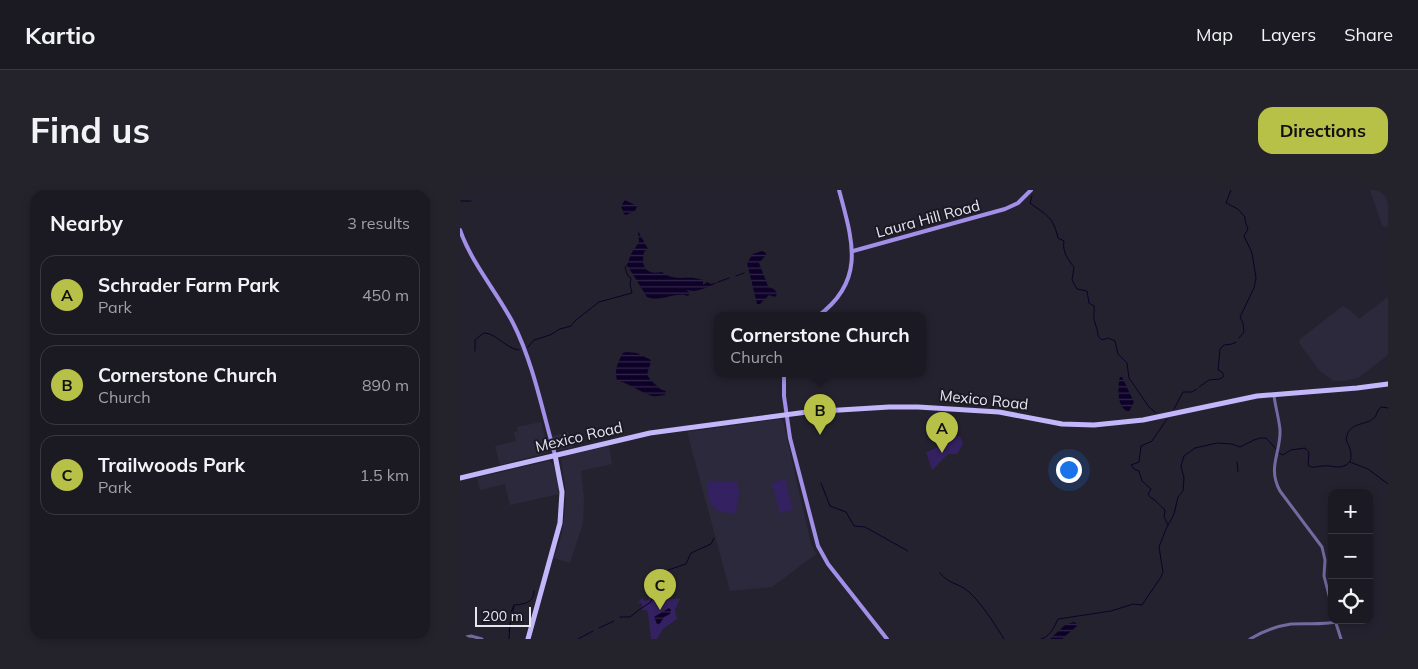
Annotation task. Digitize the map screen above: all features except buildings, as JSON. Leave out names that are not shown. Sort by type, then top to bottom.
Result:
[{"type":"main road","points":[[823,312],[833,304],[844,287],[852,266],[851,234],[839,190]]},
{"type":"main road","name":"Laura Hill Road","points":[[853,251],[1006,209],[1018,203],[1031,190]]},
{"type":"main road","points":[[460,230],[467,247],[510,316],[519,336],[558,466],[562,492],[560,523],[528,639]]},
{"type":"main road","points":[[784,377],[783,391],[793,455],[820,550],[828,564],[887,639]]},
{"type":"main road","name":"Mexico Road","points":[[460,478],[655,432],[823,410],[907,406],[999,412],[1062,424],[1094,425],[1143,420],[1274,394],[1350,389],[1388,383]]},
{"type":"main road","points":[[558,466],[560,458],[566,453]]},
{"type":"main road","points":[[545,458],[558,466]]},
{"type":"street","points":[[1274,394],[1280,426],[1274,472],[1278,488],[1322,547],[1325,560],[1324,576],[1328,592]]},
{"type":"street","points":[[1250,639],[1264,632],[1289,624],[1328,623]]},
{"type":"street","points":[[1337,624],[1341,639]]},
{"type":"street","points":[[460,638],[471,636],[482,639]]},
{"type":"shaded area","points":[[1370,190],[1388,190],[1388,226],[1384,227],[1382,225]]},
{"type":"shaded area","points":[[625,200],[637,206],[635,211],[626,215],[621,206]]},
{"type":"shaded area","points":[[638,231],[648,249],[644,252],[643,262],[648,271],[662,272],[677,278],[697,278],[703,280],[703,285],[707,282],[711,284],[718,282],[700,290],[686,290],[690,293],[688,296],[678,295],[657,299],[647,297],[627,265],[631,254],[639,242]]},
{"type":"shaded area","points":[[762,251],[766,255],[759,263],[768,286],[775,290],[777,294],[775,297],[769,295],[760,304],[757,304],[747,263],[753,254]]},
{"type":"shaded area","points":[[1388,297],[1388,355],[1358,378],[1333,381],[1320,371],[1299,343],[1300,339],[1343,306],[1359,319]]},
{"type":"shaded area","points":[[623,353],[637,353],[651,360],[647,373],[660,389],[666,391],[665,395],[652,396],[617,380],[617,366]]},
{"type":"shaded area","points":[[1122,377],[1134,402],[1129,412],[1122,407],[1119,399],[1119,380]]},
{"type":"shaded area","points":[[780,419],[783,421],[811,544],[816,554],[772,587],[730,591],[687,432]]},
{"type":"shaded area","points":[[541,422],[549,452],[500,465],[495,446],[516,441],[514,432],[518,431],[517,427]]},
{"type":"shaded area","points":[[568,432],[573,447],[558,450],[552,436]]},
{"type":"shaded area","points":[[960,436],[963,444],[957,454],[948,454],[932,470],[926,452],[941,446],[947,439]]},
{"type":"shaded area","points":[[609,446],[612,464],[581,471],[584,499],[583,523],[570,563],[554,558],[562,533],[565,511],[566,492],[561,459],[565,456]]},
{"type":"shaded area","points":[[549,461],[553,464],[555,470],[559,494],[510,505],[505,484],[480,490],[477,478]]},
{"type":"shaded area","points":[[785,479],[793,509],[780,513],[772,483]]},
{"type":"shaded area","points":[[707,481],[737,482],[739,492],[736,513],[727,513],[712,506]]},
{"type":"shaded area","points":[[661,580],[663,581],[659,590],[665,593],[663,599],[680,599],[675,610],[677,619],[663,629],[657,639],[651,639],[648,613],[646,610],[642,610],[642,603],[638,603],[642,598],[645,601],[651,597]]},
{"type":"shaded area","points":[[669,608],[671,610],[670,614],[664,617],[659,625],[657,624],[654,617]]},
{"type":"shaded area","points":[[1074,622],[1077,626],[1062,639],[1050,639],[1065,625]]},
{"type":"waterway","points":[[1231,190],[1226,203],[1238,209],[1245,217],[1248,229],[1244,236],[1252,253],[1256,278],[1254,288],[1240,317],[1244,332],[1239,338]]},
{"type":"waterway","points":[[1032,196],[1030,203],[1051,220],[1058,238],[1064,241],[1065,252],[1074,267],[1072,280],[1077,289],[1087,291],[1089,303],[1094,306],[1098,336],[1102,340],[1108,338],[1115,341],[1118,354],[1127,363],[1129,378],[1149,407],[1156,413]]},
{"type":"waterway","points":[[460,201],[471,201]]},
{"type":"waterway","points":[[528,347],[534,340],[571,326],[599,302],[632,293],[631,278],[628,276],[625,268],[627,265]]},
{"type":"waterway","points":[[736,276],[744,273]]},
{"type":"waterway","points":[[718,282],[729,278]]},
{"type":"waterway","points":[[475,351],[475,340],[485,333],[519,350]]},
{"type":"waterway","points":[[1199,387],[1209,380],[1220,379],[1224,376],[1218,370],[1220,349],[1224,345],[1236,342]]},
{"type":"waterway","points":[[1174,409],[1183,392],[1192,392],[1197,389]]},
{"type":"waterway","points":[[1279,453],[1283,455],[1291,450],[1305,448],[1309,452],[1308,465],[1311,467],[1344,466],[1348,464],[1351,457],[1346,440],[1350,430],[1374,418],[1381,407],[1388,408]]},
{"type":"waterway","points":[[1167,419],[1152,441],[1141,446],[1139,462],[1131,465],[1139,471],[1142,481],[1151,489],[1148,494],[1150,497],[1165,510],[1164,517],[1168,525]]},
{"type":"waterway","points":[[1041,639],[1050,633],[1058,619],[1111,611],[1133,604],[1142,605],[1163,572],[1159,547],[1174,514],[1178,497],[1183,491],[1184,478],[1181,466],[1184,456],[1195,448],[1217,443],[1232,444],[1240,447],[1260,438],[1266,438],[1276,449]]},
{"type":"waterway","points":[[1237,462],[1238,472]]},
{"type":"waterway","points":[[1350,462],[1368,469],[1388,484]]},
{"type":"waterway","points":[[821,483],[830,506],[846,512],[854,526],[865,527],[908,551]]},
{"type":"waterway","points":[[665,575],[668,570],[686,564],[691,553],[711,544],[714,538]]},
{"type":"waterway","points":[[940,573],[943,577],[965,589],[973,596],[988,614],[1004,639]]},
{"type":"waterway","points":[[515,605],[530,600],[534,595],[534,591]]},
{"type":"waterway","points":[[620,617],[630,617],[651,602],[652,597],[656,596]]},
{"type":"waterway","points":[[509,639],[511,612],[514,605]]},
{"type":"waterway","points":[[509,631],[514,606]]},
{"type":"waterway","points":[[599,628],[614,621]]},
{"type":"waterway","points":[[578,639],[593,631]]},
{"type":"place","name":"Cornerstone Church","points":[[820,435]]},
{"type":"place","name":"Schrader Farm Park","points":[[942,453]]},
{"type":"place","name":"Trailwoods Park","points":[[660,610]]}]
